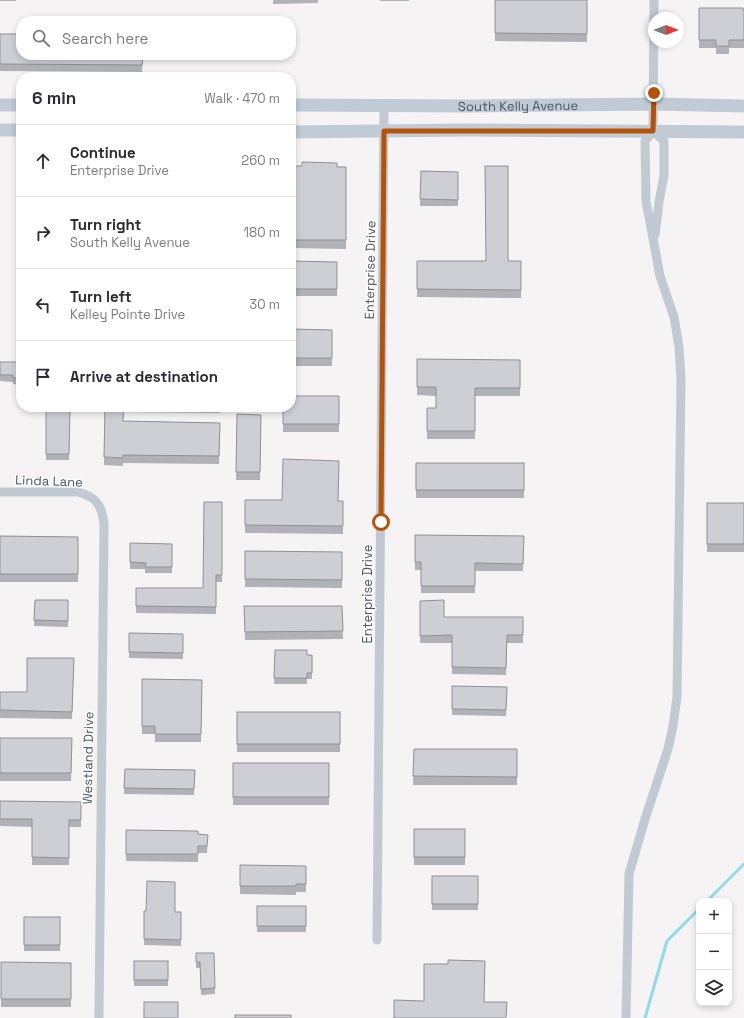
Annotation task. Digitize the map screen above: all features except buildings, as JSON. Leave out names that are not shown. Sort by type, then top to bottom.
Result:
[{"type":"main road","name":"South Kelly Avenue","points":[[296,105],[469,106],[654,104],[744,106]]},
{"type":"main road","points":[[0,105],[16,105]]},
{"type":"main road","points":[[0,130],[16,130]]},
{"type":"main road","name":"South Kelly Avenue","points":[[296,132],[744,132]]},
{"type":"street","points":[[626,1018],[629,874],[668,748],[677,697],[681,379],[679,347],[674,318],[660,276],[646,201],[645,141],[653,131],[654,0]]},
{"type":"street","name":"Enterprise Drive","points":[[377,940],[384,105]]},
{"type":"street","points":[[653,131],[664,141],[664,175],[654,246]]},
{"type":"street","name":"Linda Lane","points":[[0,492],[78,492],[95,500]]},
{"type":"street","name":"Westland Drive","points":[[95,500],[100,507],[104,524],[99,1018]]},
{"type":"waterway","points":[[710,898],[744,864]]},
{"type":"waterway","points":[[645,1018],[667,941],[696,912]]},
{"type":"route","points":[[381,522],[384,131],[653,131],[654,93]]}]
